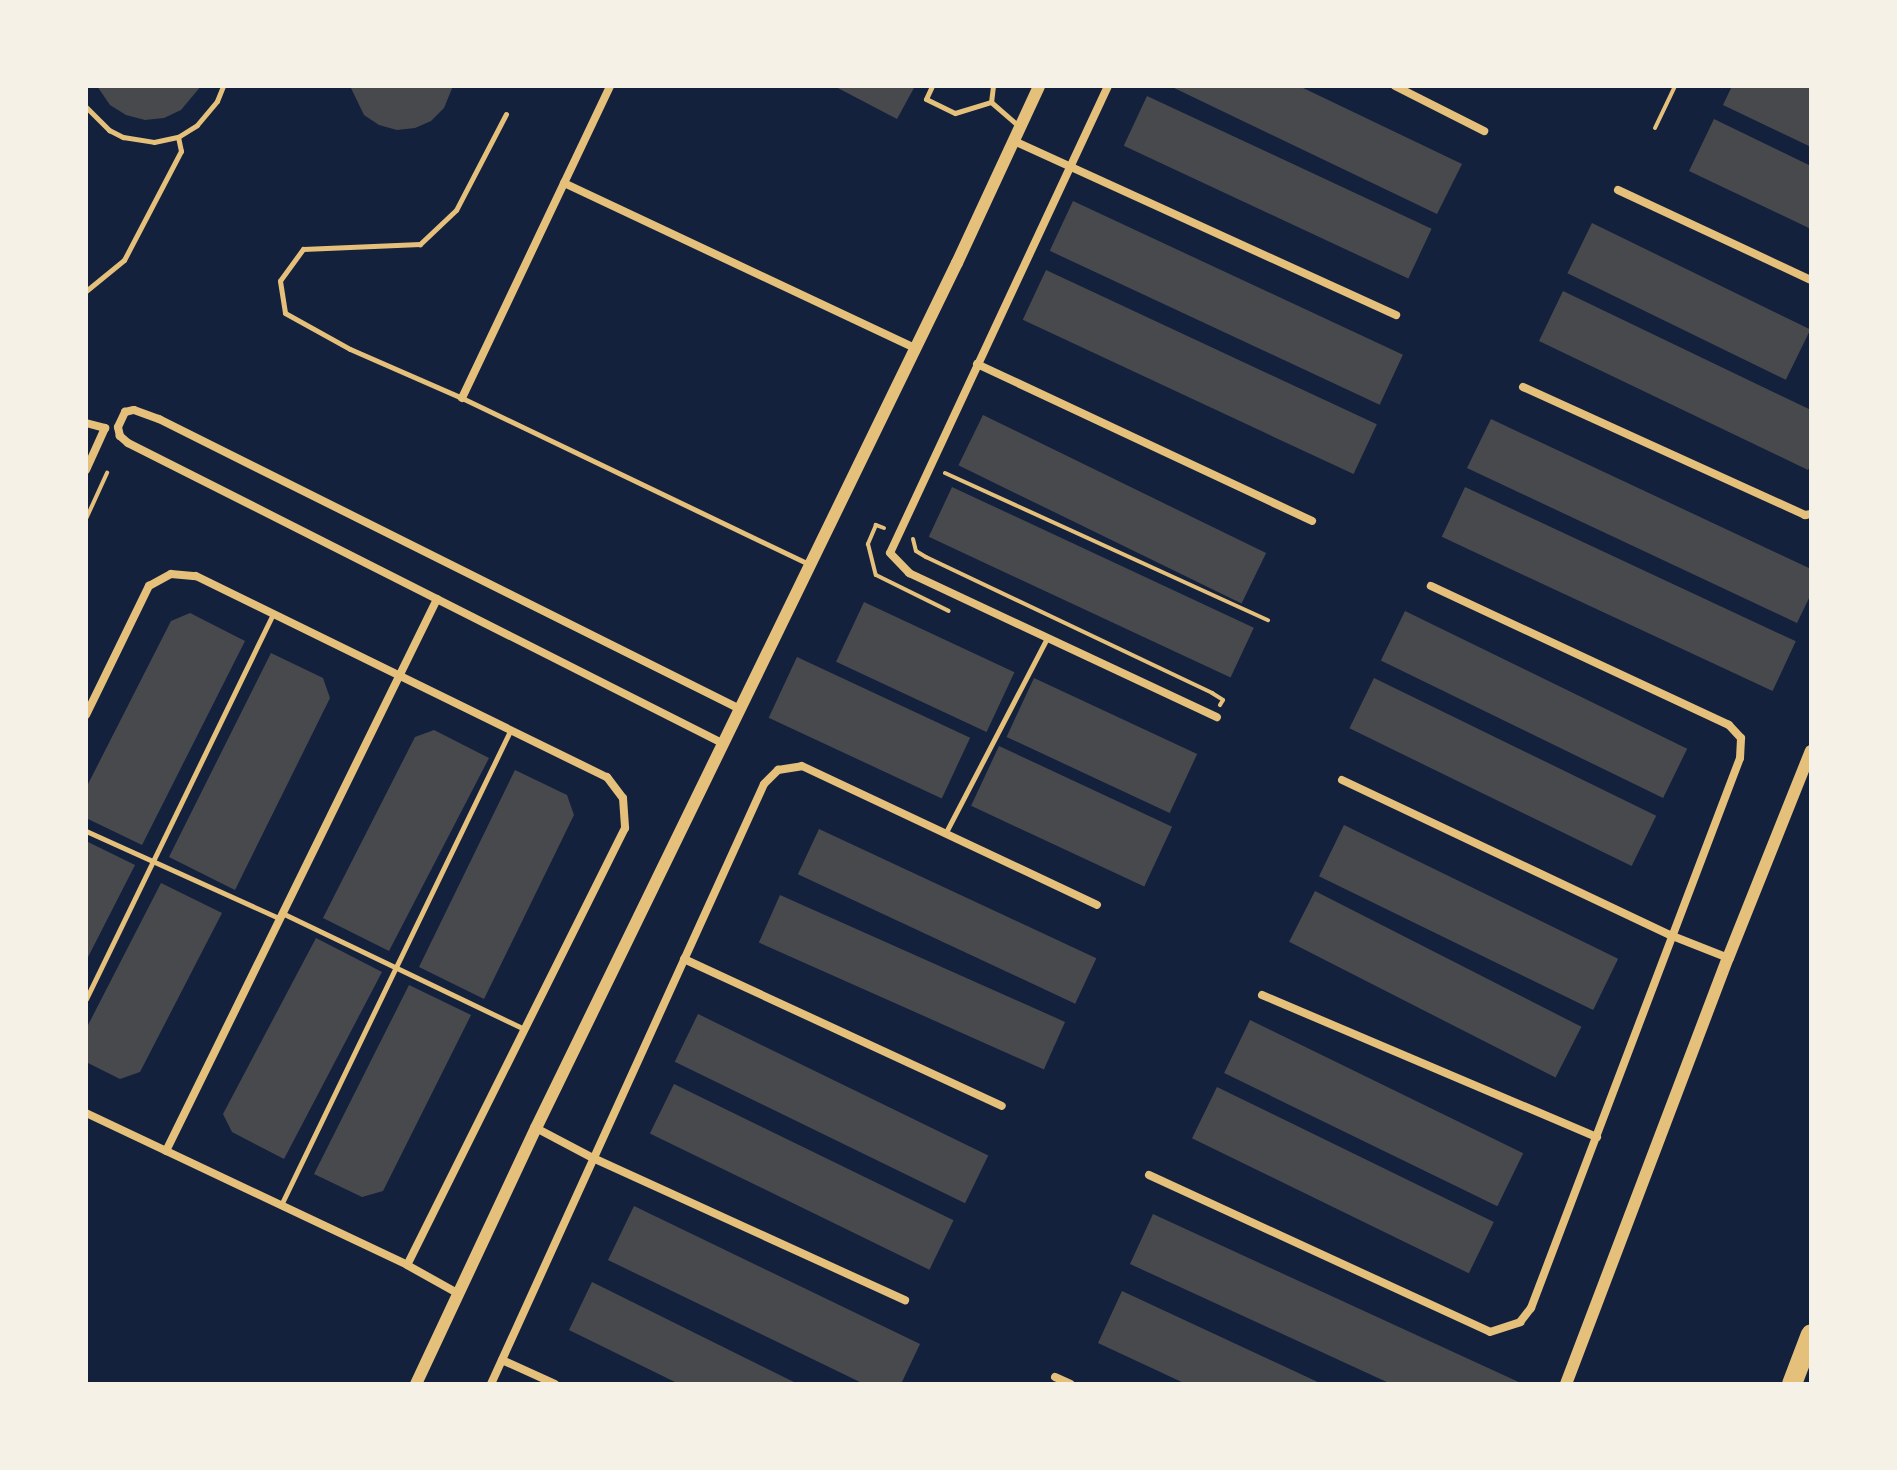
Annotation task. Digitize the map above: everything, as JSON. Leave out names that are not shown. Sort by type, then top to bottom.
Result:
[{"type":"highway","points":[[1792,1384],[1811,1334]]},
{"type":"street","points":[[462,398],[610,86]]},
{"type":"street","points":[[416,1384],[536,1128],[1039,86]]},
{"type":"street","points":[[1108,86],[890,553],[895,562],[909,573],[1214,716]]},
{"type":"street","points":[[1395,86],[1484,131]]},
{"type":"street","points":[[1014,141],[1396,315]]},
{"type":"street","points":[[564,183],[915,348]]},
{"type":"street","points":[[1618,190],[1811,280]]},
{"type":"street","points":[[977,364],[1312,521]]},
{"type":"street","points":[[1523,387],[1805,515],[1811,514]]},
{"type":"street","points":[[724,744],[128,443],[120,436],[118,427],[125,412],[134,410],[159,419],[740,709]]},
{"type":"street","points":[[86,423],[105,428],[86,470]]},
{"type":"street","points":[[86,715],[149,586],[171,574],[196,576],[607,777],[623,798],[625,828],[407,1265]]},
{"type":"street","points":[[1149,1175],[1490,1332],[1520,1322],[1531,1308],[1670,935],[1740,758],[1741,738],[1729,725],[1431,586]]},
{"type":"street","points":[[166,1151],[437,599]]},
{"type":"street","points":[[1566,1384],[1728,958],[1811,751]]},
{"type":"street","points":[[491,1384],[764,784],[778,770],[802,766],[1097,905]]},
{"type":"street","points":[[1342,780],[1670,935],[1728,958]]},
{"type":"street","points":[[684,959],[1002,1106]]},
{"type":"street","points":[[1262,995],[1597,1137]]},
{"type":"street","points":[[86,1113],[407,1265],[459,1294]]},
{"type":"street","points":[[536,1128],[593,1158],[905,1300]]},
{"type":"street","points":[[502,1360],[555,1384]]},
{"type":"street","points":[[1055,1377],[1071,1384]]},
{"type":"lane","points":[[86,107],[97,120],[123,137],[154,142],[178,137],[208,114],[223,86]]},
{"type":"lane","points":[[932,86],[926,99],[955,113],[991,102]]},
{"type":"lane","points":[[991,102],[993,86]]},
{"type":"lane","points":[[991,102],[1021,127]]},
{"type":"lane","points":[[506,114],[456,210],[420,244],[303,249],[280,281],[285,313],[350,349],[462,398],[809,564]]},
{"type":"lane","points":[[86,291],[124,260],[181,151],[178,137]]},
{"type":"lane","points":[[86,999],[273,614]]},
{"type":"lane","points":[[945,834],[1047,637]]},
{"type":"lane","points":[[281,1205],[510,730]]},
{"type":"lane","points":[[86,831],[281,915],[525,1030]]},
{"type":"path","points":[[1655,128],[1675,86]]},
{"type":"path","points":[[929,468],[1268,620]]},
{"type":"path","points":[[86,519],[107,473]]},
{"type":"path","points":[[938,485],[945,473]]},
{"type":"path","points":[[916,532],[916,551],[926,557],[1212,693],[1223,700],[1214,716]]},
{"type":"building","points":[[97,86],[201,86],[181,110],[164,118],[145,120],[126,115],[110,105]]},
{"type":"building","points":[[350,86],[453,86],[444,108],[431,121],[415,128],[397,130],[379,125],[364,115]]},
{"type":"building","points":[[834,86],[915,86],[897,119]]},
{"type":"building","points":[[1170,86],[1299,86],[1462,164],[1437,214]]},
{"type":"building","points":[[1732,86],[1811,86],[1811,147],[1723,105]]},
{"type":"building","points":[[1147,96],[1432,229],[1408,279],[1124,146]]},
{"type":"building","points":[[1714,119],[1811,166],[1811,229],[1689,171]]},
{"type":"building","points":[[1073,201],[1403,355],[1380,405],[1050,251]]},
{"type":"building","points":[[1592,223],[1810,330],[1786,380],[1567,273]]},
{"type":"building","points":[[1046,270],[1377,424],[1354,474],[1023,320]]},
{"type":"building","points":[[1563,291],[1811,410],[1811,464],[1808,470],[1539,341]]},
{"type":"building","points":[[983,415],[1266,553],[1242,603],[958,465]]},
{"type":"building","points":[[1491,419],[1811,569],[1811,594],[1797,623],[1467,468]]},
{"type":"building","points":[[952,487],[1254,628],[1231,678],[929,537]]},
{"type":"building","points":[[1465,487],[1796,641],[1773,691],[1442,537]]},
{"type":"building","points":[[864,602],[1014,672],[987,732],[836,662]]},
{"type":"building","points":[[1405,611],[1687,749],[1663,798],[1381,660]]},
{"type":"building","points":[[190,613],[245,641],[142,845],[86,818],[86,788],[171,621]]},
{"type":"building","points":[[271,653],[323,678],[330,698],[235,890],[169,857]]},
{"type":"building","points":[[797,657],[970,738],[942,798],[769,718]]},
{"type":"building","points":[[1034,678],[1197,754],[1170,813],[1007,737]]},
{"type":"building","points":[[1374,678],[1656,816],[1632,866],[1349,728]]},
{"type":"building","points":[[434,730],[489,758],[389,951],[323,918],[415,737]]},
{"type":"building","points":[[999,746],[1172,827],[1144,887],[971,806]]},
{"type":"building","points":[[515,770],[567,795],[574,815],[484,999],[419,967]]},
{"type":"building","points":[[1344,825],[1618,959],[1593,1010],[1319,876]]},
{"type":"building","points":[[819,829],[1096,958],[1075,1004],[798,874]]},
{"type":"building","points":[[86,841],[135,865],[86,961]]},
{"type":"building","points":[[161,883],[222,913],[140,1072],[120,1079],[86,1062],[86,1029]]},
{"type":"building","points":[[1315,891],[1581,1027],[1556,1078],[1289,942]]},
{"type":"building","points":[[780,895],[1065,1022],[1044,1069],[759,943]]},
{"type":"building","points":[[316,938],[382,972],[284,1159],[232,1132],[223,1114]]},
{"type":"building","points":[[409,985],[471,1015],[383,1191],[362,1197],[314,1174]]},
{"type":"building","points":[[698,1014],[988,1156],[965,1203],[675,1062]]},
{"type":"building","points":[[1250,1020],[1523,1153],[1497,1206],[1224,1073]]},
{"type":"building","points":[[674,1084],[954,1220],[929,1270],[650,1133]]},
{"type":"building","points":[[1217,1087],[1494,1222],[1469,1273],[1192,1138]]},
{"type":"building","points":[[634,1206],[920,1344],[901,1384],[864,1384],[608,1260]]},
{"type":"building","points":[[1153,1214],[1523,1384],[1391,1384],[1130,1264]]},
{"type":"building","points":[[592,1282],[798,1384],[679,1384],[569,1330]]},
{"type":"building","points":[[1122,1291],[1322,1384],[1186,1384],[1098,1343]]}]
